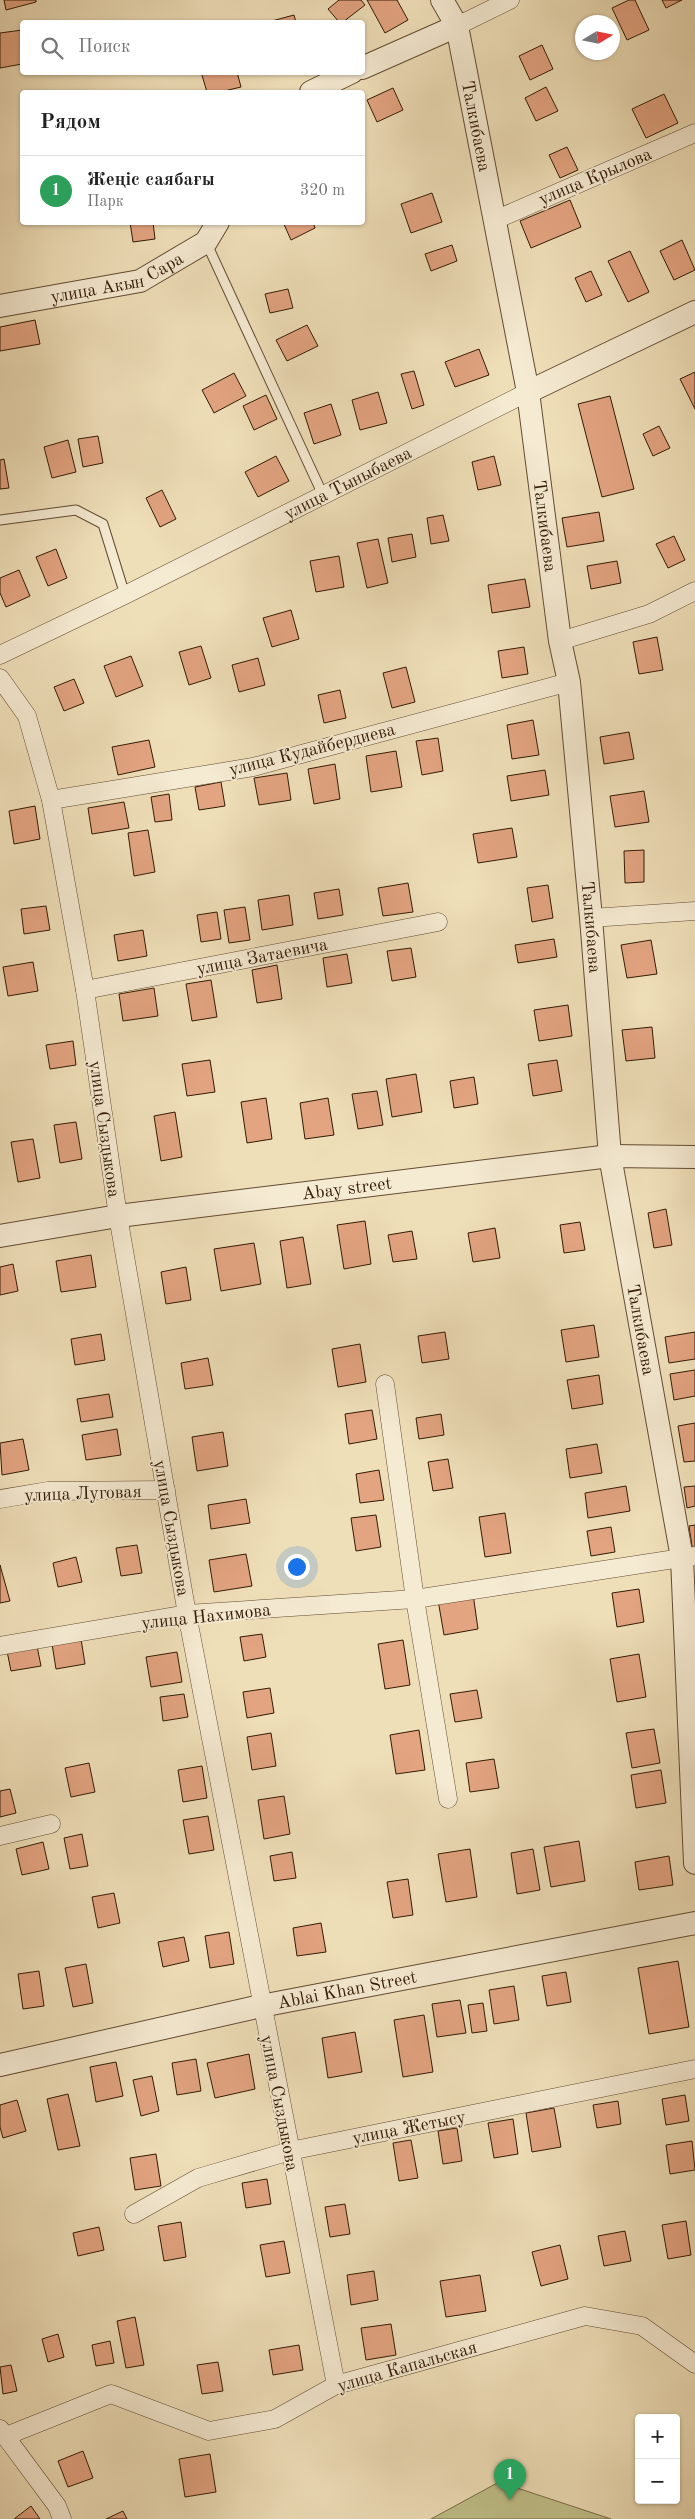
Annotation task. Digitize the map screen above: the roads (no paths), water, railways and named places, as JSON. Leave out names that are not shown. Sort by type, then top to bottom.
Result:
[{"type":"street","name":"Талкибаева","points":[[442,0],[457,26],[528,392],[560,641],[569,682],[591,918],[610,1156],[689,1557],[695,1863]]},
{"type":"street","points":[[365,67],[510,0]]},
{"type":"street","points":[[315,90],[346,75]]},
{"type":"street","name":"улица Крылова","points":[[495,220],[695,133]]},
{"type":"street","name":"улица Акын Сара","points":[[0,306],[140,281],[206,242],[216,225]]},
{"type":"street","name":"улица Тыныбаева","points":[[0,655],[125,595],[528,392],[695,312]]},
{"type":"street","points":[[560,641],[649,614],[695,592]]},
{"type":"street","name":"улица Сыздыкова","points":[[0,678],[27,716],[51,800],[85,990],[118,1216],[187,1614],[261,2006],[336,2385]]},
{"type":"street","name":"улица Кудайбердиева","points":[[51,800],[254,767],[569,682]]},
{"type":"street","points":[[591,918],[695,911]]},
{"type":"street","name":"улица Затаевича","points":[[85,990],[438,922]]},
{"type":"street","name":"Abay street","points":[[0,1236],[118,1216],[610,1156],[695,1157]]},
{"type":"street","points":[[385,1384],[415,1599],[448,1799]]},
{"type":"street","name":"улица Луговая","points":[[0,1498],[48,1491],[166,1490]]},
{"type":"street","name":"улица Нахимова","points":[[0,1646],[187,1614],[415,1599],[689,1557]]},
{"type":"street","points":[[0,1836],[52,1824]]},
{"type":"street","name":"Ablai Khan Street","points":[[0,2065],[261,2006],[695,1923]]},
{"type":"street","name":"улица Жетысу","points":[[134,2214],[198,2178],[290,2151],[695,2069]]},
{"type":"street","name":"улица Капальская","points":[[62,2519],[57,2506],[3,2432],[111,2394],[209,2431],[275,2419],[336,2385],[585,2316],[642,2326],[695,2364]]},
{"type":"lane","points":[[206,242],[323,495]]},
{"type":"lane","points":[[0,520],[76,510],[103,524],[125,595]]},
{"type":"place","name":"Жеңіс саябағы","points":[[510,2500]]}]
